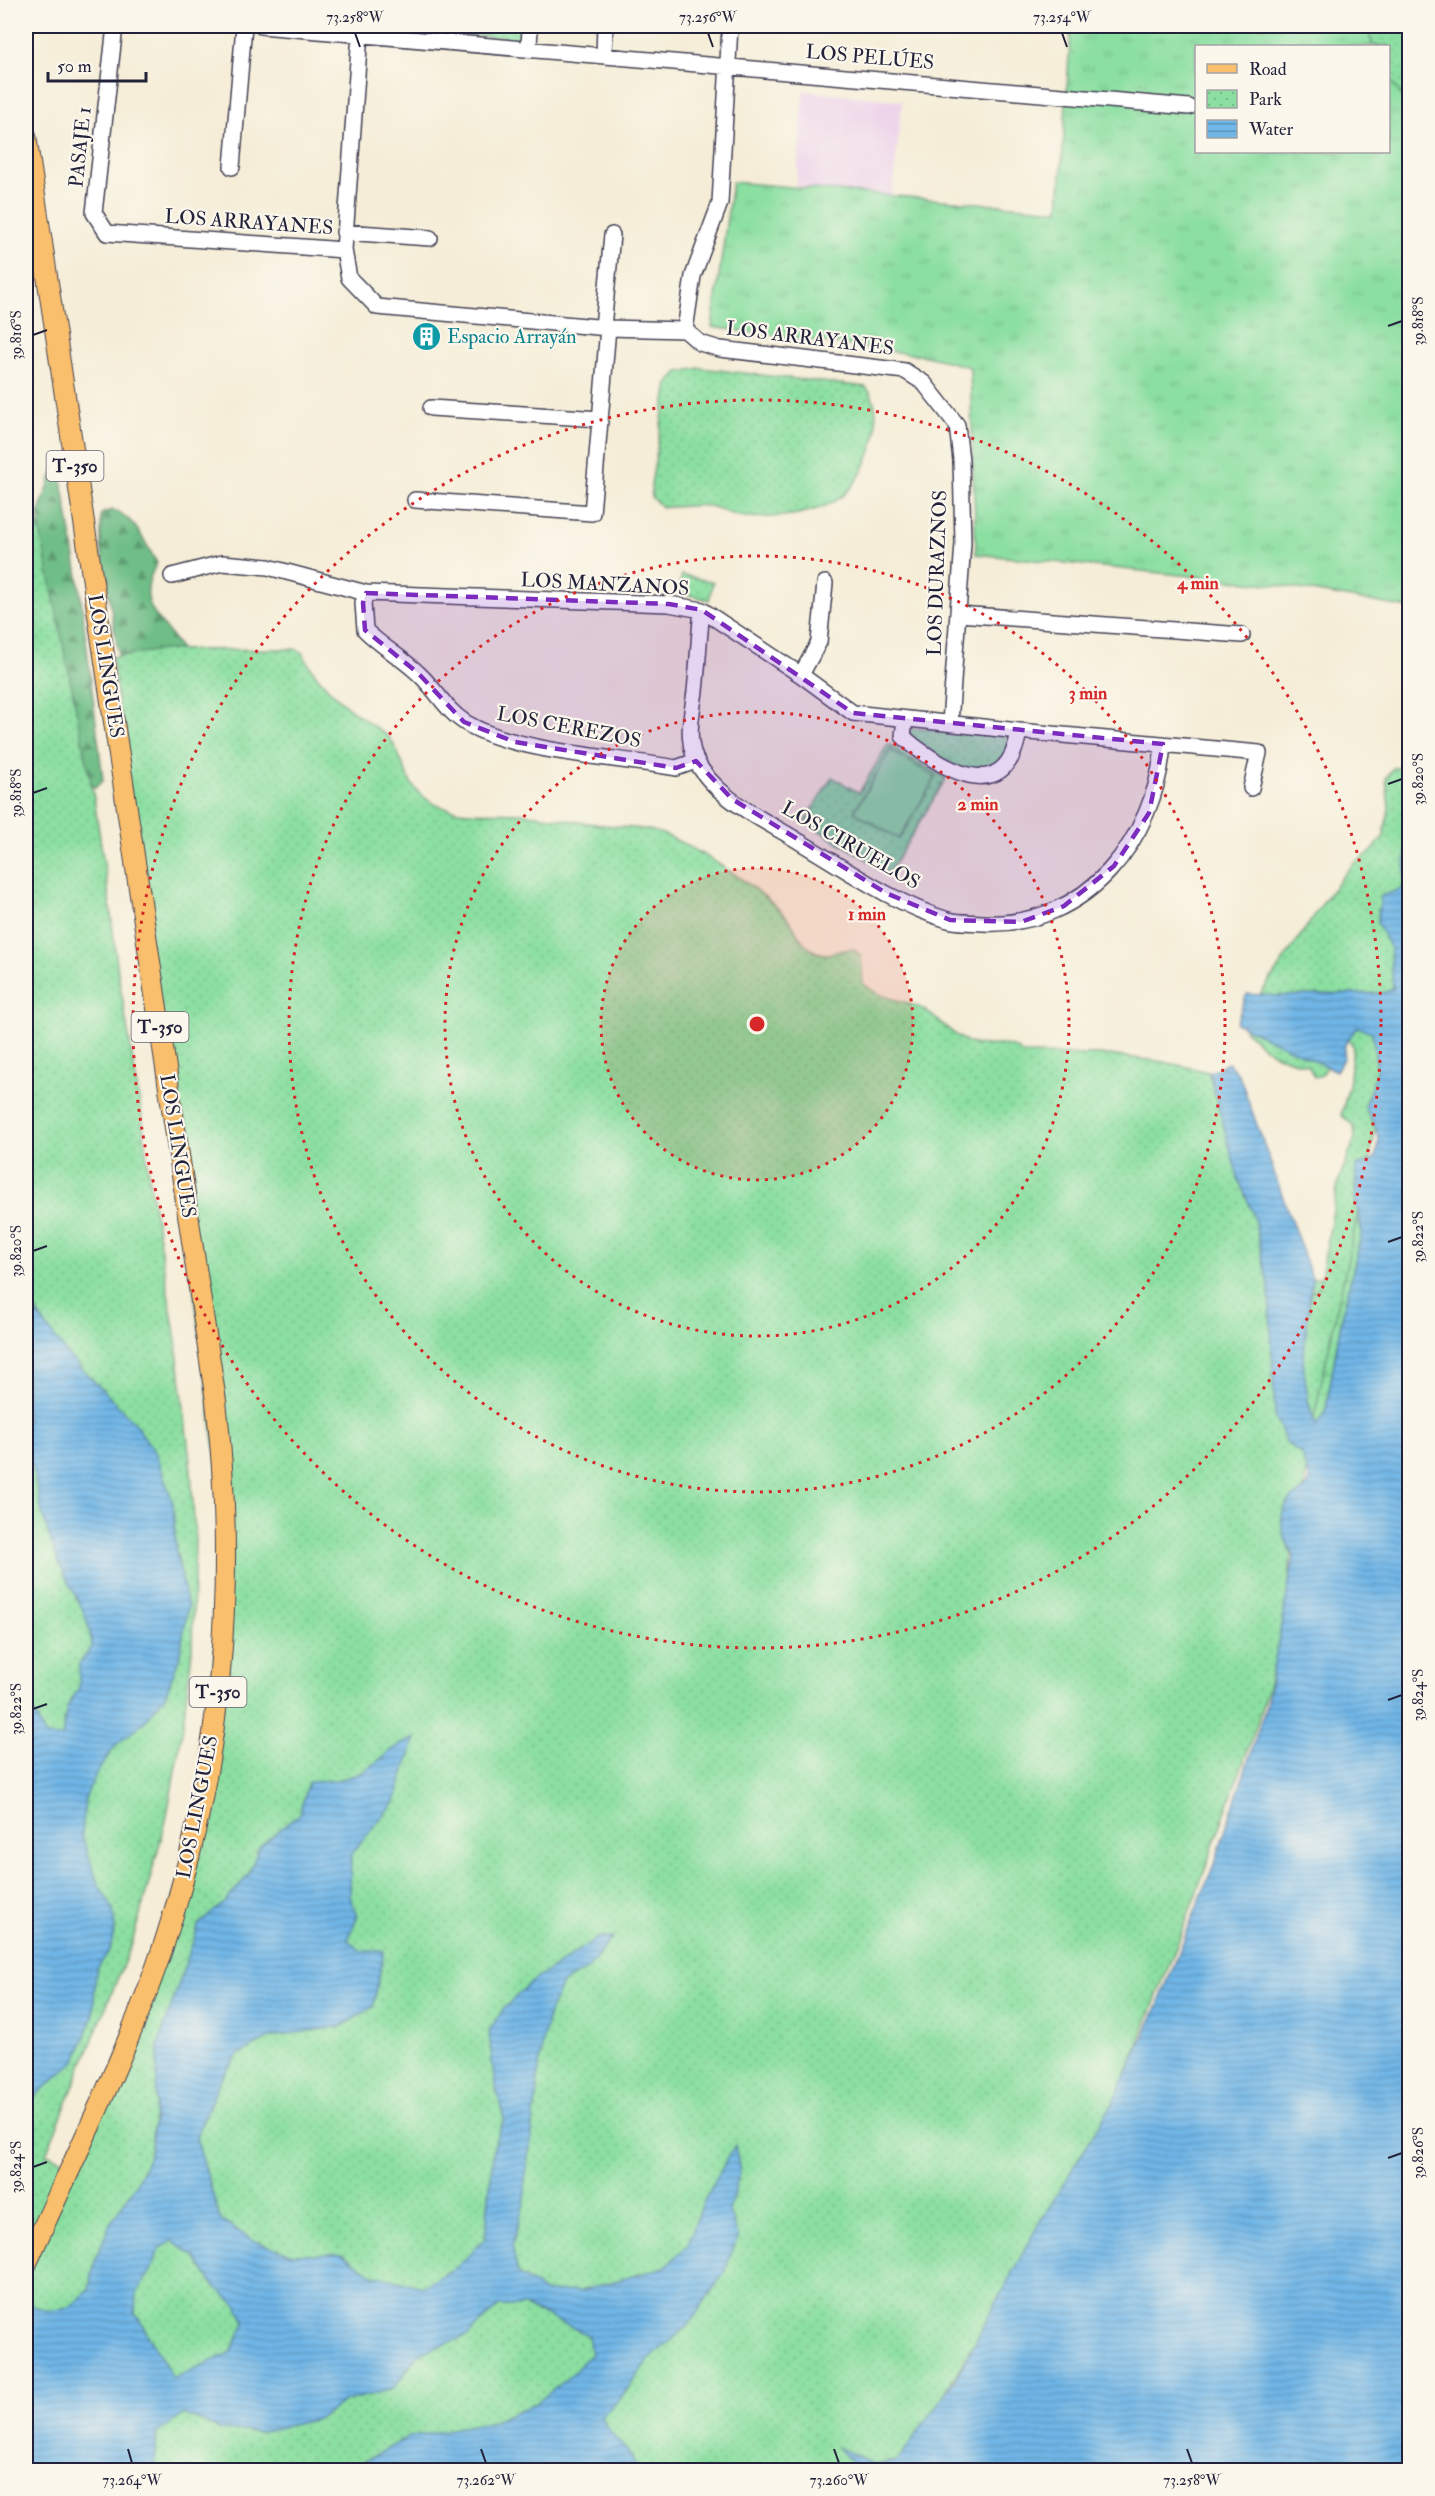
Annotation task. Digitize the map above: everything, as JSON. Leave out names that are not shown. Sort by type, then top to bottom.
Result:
[{"type":"main road","name":"LOS LINGUES","points":[[26,136],[215,1391],[226,1528],[223,1655],[198,1823],[160,1955],[134,2025],[26,2265]]},
{"type":"street","name":"PASAJE 1","points":[[107,233],[94,213],[115,26]]},
{"type":"street","points":[[232,167],[244,26]]},
{"type":"street","name":"LOS PELÚES","points":[[261,26],[1189,107]]},
{"type":"street","points":[[529,48],[530,26]]},
{"type":"street","points":[[604,55],[605,26]]},
{"type":"street","points":[[685,330],[693,276],[720,204],[730,26]]},
{"type":"street","points":[[344,250],[360,34]]},
{"type":"street","points":[[344,232],[429,238]]},
{"type":"street","name":"LOS ARRAYANES","points":[[107,233],[344,250],[349,278],[377,307],[605,327],[685,330],[700,343],[720,349],[905,371],[924,383],[957,425]]},
{"type":"street","points":[[415,500],[592,513],[612,235]]},
{"type":"street","points":[[431,408],[600,419]]},
{"type":"street","name":"LOS DURAZNOS","points":[[950,723],[963,543],[961,460],[957,425]]},
{"type":"street","name":"LOS MANZANOS","points":[[172,576],[222,562],[298,573],[366,593],[669,604],[702,610],[801,675],[852,713],[1259,753],[1251,788]]},
{"type":"street","points":[[801,675],[819,642],[825,583]]},
{"type":"street","name":"LOS CEREZOS","points":[[366,593],[363,603],[364,630],[383,648],[418,673],[439,698],[471,726],[515,742],[676,768],[696,761]]},
{"type":"street","name":"LOS CIRUELOS","points":[[702,610],[689,736],[696,761],[708,778],[732,800],[886,893],[950,920],[1021,922],[1064,906],[1114,866],[1149,813],[1161,768],[1163,744]]},
{"type":"street","points":[[959,614],[1242,635]]},
{"type":"street","points":[[905,720],[903,736],[910,744],[955,773],[970,778],[991,777],[1008,763],[1017,746],[1019,731]]},
{"type":"highlighted area","points":[[366,593],[669,604],[702,610],[853,713],[1163,744],[1149,813],[1114,866],[1064,906],[1021,922],[950,920],[886,893],[732,799],[696,761],[676,768],[515,742],[464,722],[418,673],[365,630],[363,603]]},
{"type":"shaded area","points":[[804,91],[902,101],[892,196],[796,187]]},
{"type":"green space","points":[[361,26],[523,26],[522,39]]},
{"type":"green space","points":[[1071,26],[1409,26],[1409,608],[1277,585],[976,554],[970,367],[926,356],[712,327],[732,182],[1059,210]]},
{"type":"green space","points":[[1367,26],[1409,26],[1409,106],[1390,79],[1390,45],[1373,45]]},
{"type":"green space","points":[[700,368],[866,387],[875,408],[875,433],[866,464],[850,489],[829,504],[784,516],[744,517],[702,506],[662,507],[652,498],[651,485],[668,383],[678,372]]},
{"type":"green space","points":[[54,470],[61,475],[79,582],[103,780],[95,788],[84,775],[41,543],[39,512]]},
{"type":"green space","points":[[26,509],[35,518],[41,535],[93,793],[118,972],[142,1116],[149,1179],[176,1340],[191,1470],[195,1540],[192,1651],[182,1732],[166,1821],[132,1943],[46,2154],[79,2166],[199,1826],[226,1536],[112,657],[162,650],[295,649],[302,652],[318,678],[328,689],[388,736],[410,782],[421,795],[431,802],[468,812],[528,814],[637,828],[666,836],[720,865],[759,892],[783,913],[809,948],[824,954],[854,949],[861,956],[863,983],[878,994],[926,1011],[967,1042],[1010,1046],[1023,1054],[1109,1055],[1164,1062],[1218,1074],[1312,1292],[1319,1288],[1338,1183],[1355,1138],[1354,1126],[1341,1115],[1349,1086],[1353,1046],[1349,1040],[1339,1045],[1322,1075],[1314,1077],[1308,1065],[1278,1056],[1262,1046],[1240,1024],[1331,891],[1353,864],[1372,851],[1384,836],[1389,808],[1386,778],[1393,768],[1409,768],[1409,974],[1314,1417],[1303,1496],[1286,1541],[1291,1553],[1288,1602],[1277,1657],[1256,1727],[1183,1930],[1104,2130],[898,2470],[92,2470],[26,2395]]},
{"type":"green space","points":[[112,510],[120,513],[133,524],[157,563],[150,579],[149,604],[184,656],[124,734],[118,651],[101,548],[101,514]]},
{"type":"green space","points":[[682,575],[713,582],[709,600],[678,592]]},
{"type":"green space","points":[[911,728],[1012,736],[1014,745],[988,774],[968,774],[909,737]]},
{"type":"green space","points":[[888,744],[946,778],[889,873],[805,822],[832,777],[859,793]]},
{"type":"green space","points":[[890,750],[936,777],[899,839],[854,812]]},
{"type":"green space","points":[[1355,1199],[1362,1232],[1341,1322],[1325,1415],[1316,1425],[1310,1406],[1305,1369],[1312,1278],[1322,1278]]},
{"type":"water","points":[[1409,798],[1409,2470],[860,2470],[836,2446],[873,2464],[897,2461],[954,2381],[1035,2230],[1114,2101],[1158,2005],[1216,1859],[1266,1706],[1294,1556],[1282,1528],[1283,1513],[1291,1499],[1304,1490],[1310,1480],[1301,1454],[1286,1442],[1275,1416],[1269,1289],[1253,1213],[1238,1178],[1209,1073],[1228,1063],[1239,1075],[1312,1278],[1303,1363],[1309,1405],[1316,1425],[1325,1415],[1341,1322],[1362,1232],[1355,1199],[1356,1166],[1373,1160],[1379,1145],[1378,1133],[1364,1106],[1377,1072],[1372,1032],[1357,1027],[1345,1044],[1343,1059],[1336,1071],[1236,1023],[1247,994],[1278,996],[1383,993],[1393,989],[1390,949],[1377,922],[1381,896],[1404,888]]},
{"type":"water","points":[[26,1298],[67,1354],[134,1422],[156,1454],[173,1503],[176,1551],[188,1607],[179,1659],[165,1696],[144,1722],[116,1745],[97,1772],[85,1799],[82,1836],[97,1881],[113,1909],[115,1929],[110,1950],[96,1970],[93,2017],[76,2060],[33,2098],[26,2101],[26,1698],[46,1736],[62,1737],[67,1707],[79,1688],[79,1664],[92,1647],[82,1608],[60,1566],[47,1530],[26,1450]]},
{"type":"water","points":[[26,1513],[30,1577],[26,1585]]},
{"type":"water","points":[[415,1738],[395,1802],[351,1854],[350,1896],[357,1917],[348,1940],[361,1951],[384,1951],[373,2007],[342,2026],[271,2037],[239,2054],[221,2078],[196,2137],[220,2219],[252,2240],[293,2254],[342,2254],[374,2275],[422,2287],[457,2267],[485,2239],[494,2145],[504,2119],[494,2079],[489,2031],[504,2008],[529,1984],[597,1938],[612,1938],[587,1970],[563,1982],[549,2013],[540,2058],[532,2135],[525,2174],[525,2200],[512,2246],[518,2274],[545,2292],[580,2291],[665,2267],[688,2244],[702,2205],[735,2145],[740,2172],[729,2211],[738,2236],[724,2273],[686,2328],[648,2360],[621,2398],[601,2416],[631,2456],[637,2470],[348,2470],[409,2437],[494,2421],[536,2403],[567,2379],[591,2354],[588,2335],[525,2306],[499,2306],[467,2336],[418,2354],[393,2389],[346,2401],[317,2419],[260,2432],[221,2430],[184,2414],[157,2433],[155,2465],[164,2470],[26,2470],[26,2304],[49,2311],[70,2307],[89,2290],[95,2260],[110,2224],[135,2186],[150,2154],[156,2105],[158,2045],[199,1924],[226,1901],[249,1874],[259,1847],[299,1814],[309,1782],[351,1777],[371,1767],[393,1749]],"holes":[[[173,2241],[195,2257],[213,2285],[237,2305],[245,2323],[230,2353],[173,2378],[135,2312],[136,2294],[151,2271],[159,2249]]]},
{"type":"place","name":"Espacio Arrayán","points":[[426,336]]}]
